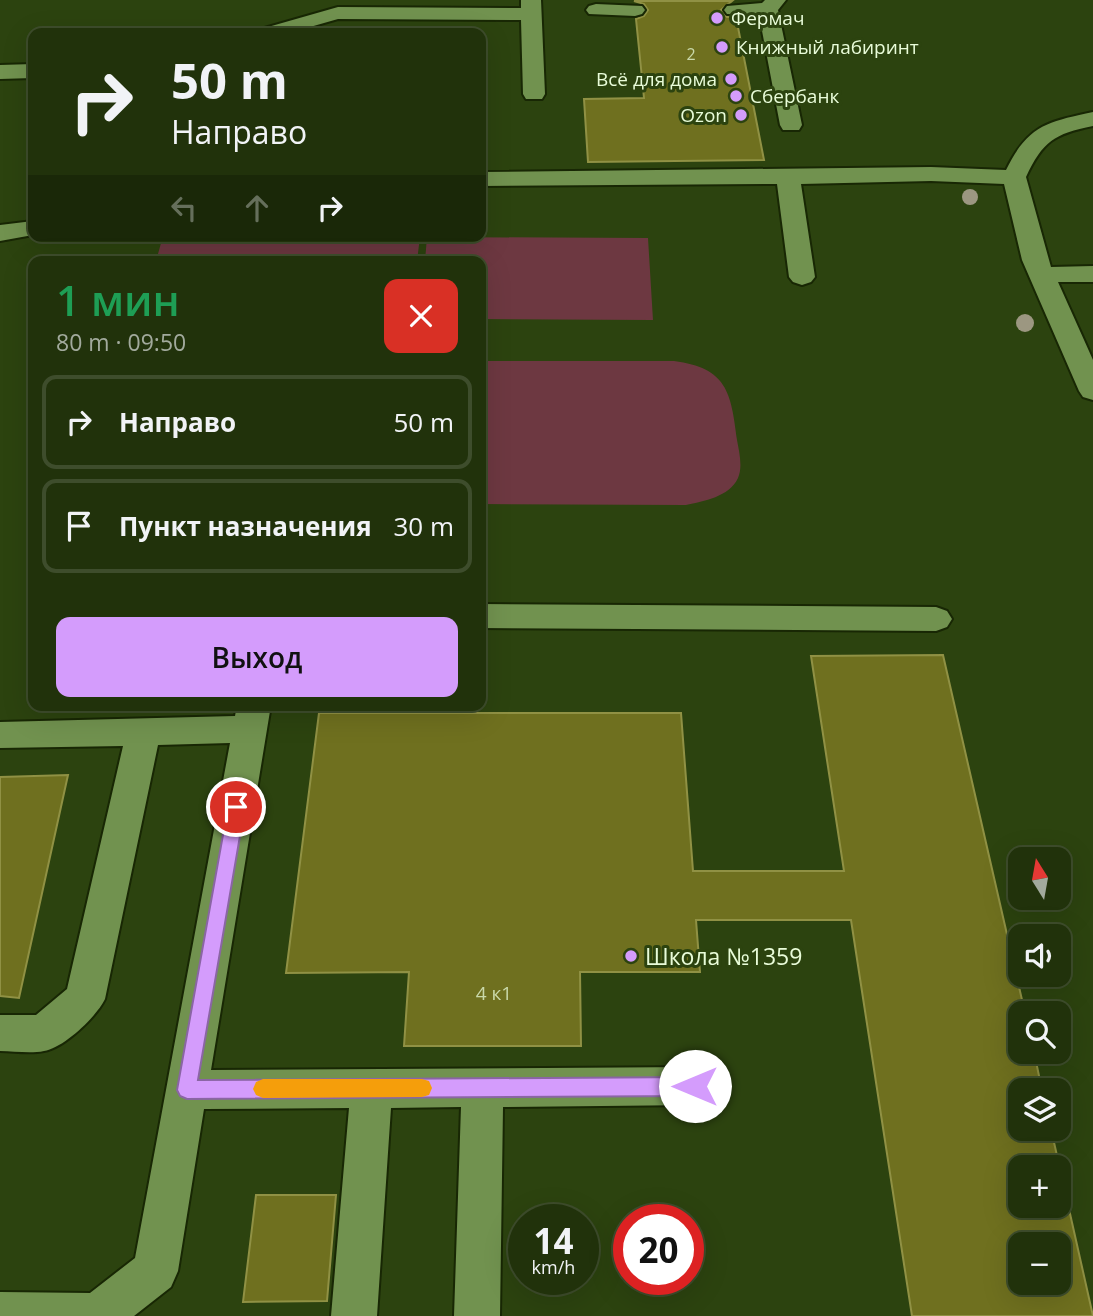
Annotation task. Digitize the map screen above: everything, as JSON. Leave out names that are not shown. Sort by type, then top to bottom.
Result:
[{"type":"lane","points":[[734,10],[772,4],[791,124]]},
{"type":"lane","points":[[283,28],[338,13],[531,7],[534,94]]},
{"type":"lane","points":[[596,10],[635,10]]},
{"type":"lane","points":[[0,72],[28,71]]},
{"type":"lane","points":[[1093,119],[1060,126],[1030,146],[1014,177],[1042,275],[1093,391]]},
{"type":"lane","points":[[486,179],[931,174],[1014,177]]},
{"type":"lane","points":[[788,177],[802,277]]},
{"type":"lane","points":[[0,233],[28,229]]},
{"type":"lane","points":[[1042,275],[1093,274]]},
{"type":"lane","points":[[486,617],[936,619]]},
{"type":"lane","points":[[0,735],[143,732],[252,717],[155,1271],[96,1316],[0,1315]]},
{"type":"lane","points":[[0,1033],[44,1033],[85,999],[143,732]]},
{"type":"lane","points":[[187,1090],[695,1086]]},
{"type":"lane","points":[[354,1316],[372,1088]]},
{"type":"lane","points":[[477,1316],[482,1088]]},
{"type":"shaded area","points":[[486,237],[648,238],[653,320],[486,319],[486,256],[425,256],[427,242],[486,242]]},
{"type":"shaded area","points":[[161,242],[419,242],[418,256],[157,256]]},
{"type":"shaded area","points":[[486,361],[674,361],[692,364],[716,376],[723,385],[732,408],[740,459],[738,478],[729,490],[722,494],[686,505],[486,504]]},
{"type":"building","points":[[634,1],[732,1],[721,10],[727,17],[736,17],[764,160],[588,162],[584,99],[644,98],[636,19],[644,16],[648,10],[644,4]]},
{"type":"building","name":"Школа №1359","points":[[943,655],[1008,939],[1008,987],[1019,987],[1022,1001],[1008,1001],[1008,1064],[1037,1064],[1039,1078],[1008,1078],[1008,1141],[1054,1141],[1057,1155],[1008,1155],[1008,1218],[1071,1218],[1093,1316],[912,1316],[851,920],[696,920],[700,972],[580,972],[581,1046],[404,1046],[409,972],[286,973],[319,713],[681,713],[693,871],[844,871],[811,656]]},
{"type":"building","points":[[68,775],[19,998],[0,996],[0,777]]},
{"type":"building","points":[[256,1195],[336,1195],[327,1301],[243,1302]]},
{"type":"slow traffic","points":[[263,1089],[422,1088]]},
{"type":"place","name":"Фермач","points":[[717,18]]},
{"type":"place","name":"Книжный лабиринт","points":[[722,47]]},
{"type":"place","name":"Всё для дома","points":[[731,79]]},
{"type":"place","name":"Сбербанк","points":[[736,96]]},
{"type":"place","name":"Ozon","points":[[741,115]]},
{"type":"place","name":"Школа №1359","points":[[631,956]]},
{"type":"route","points":[[236,807],[187,1090],[695,1086]]}]
